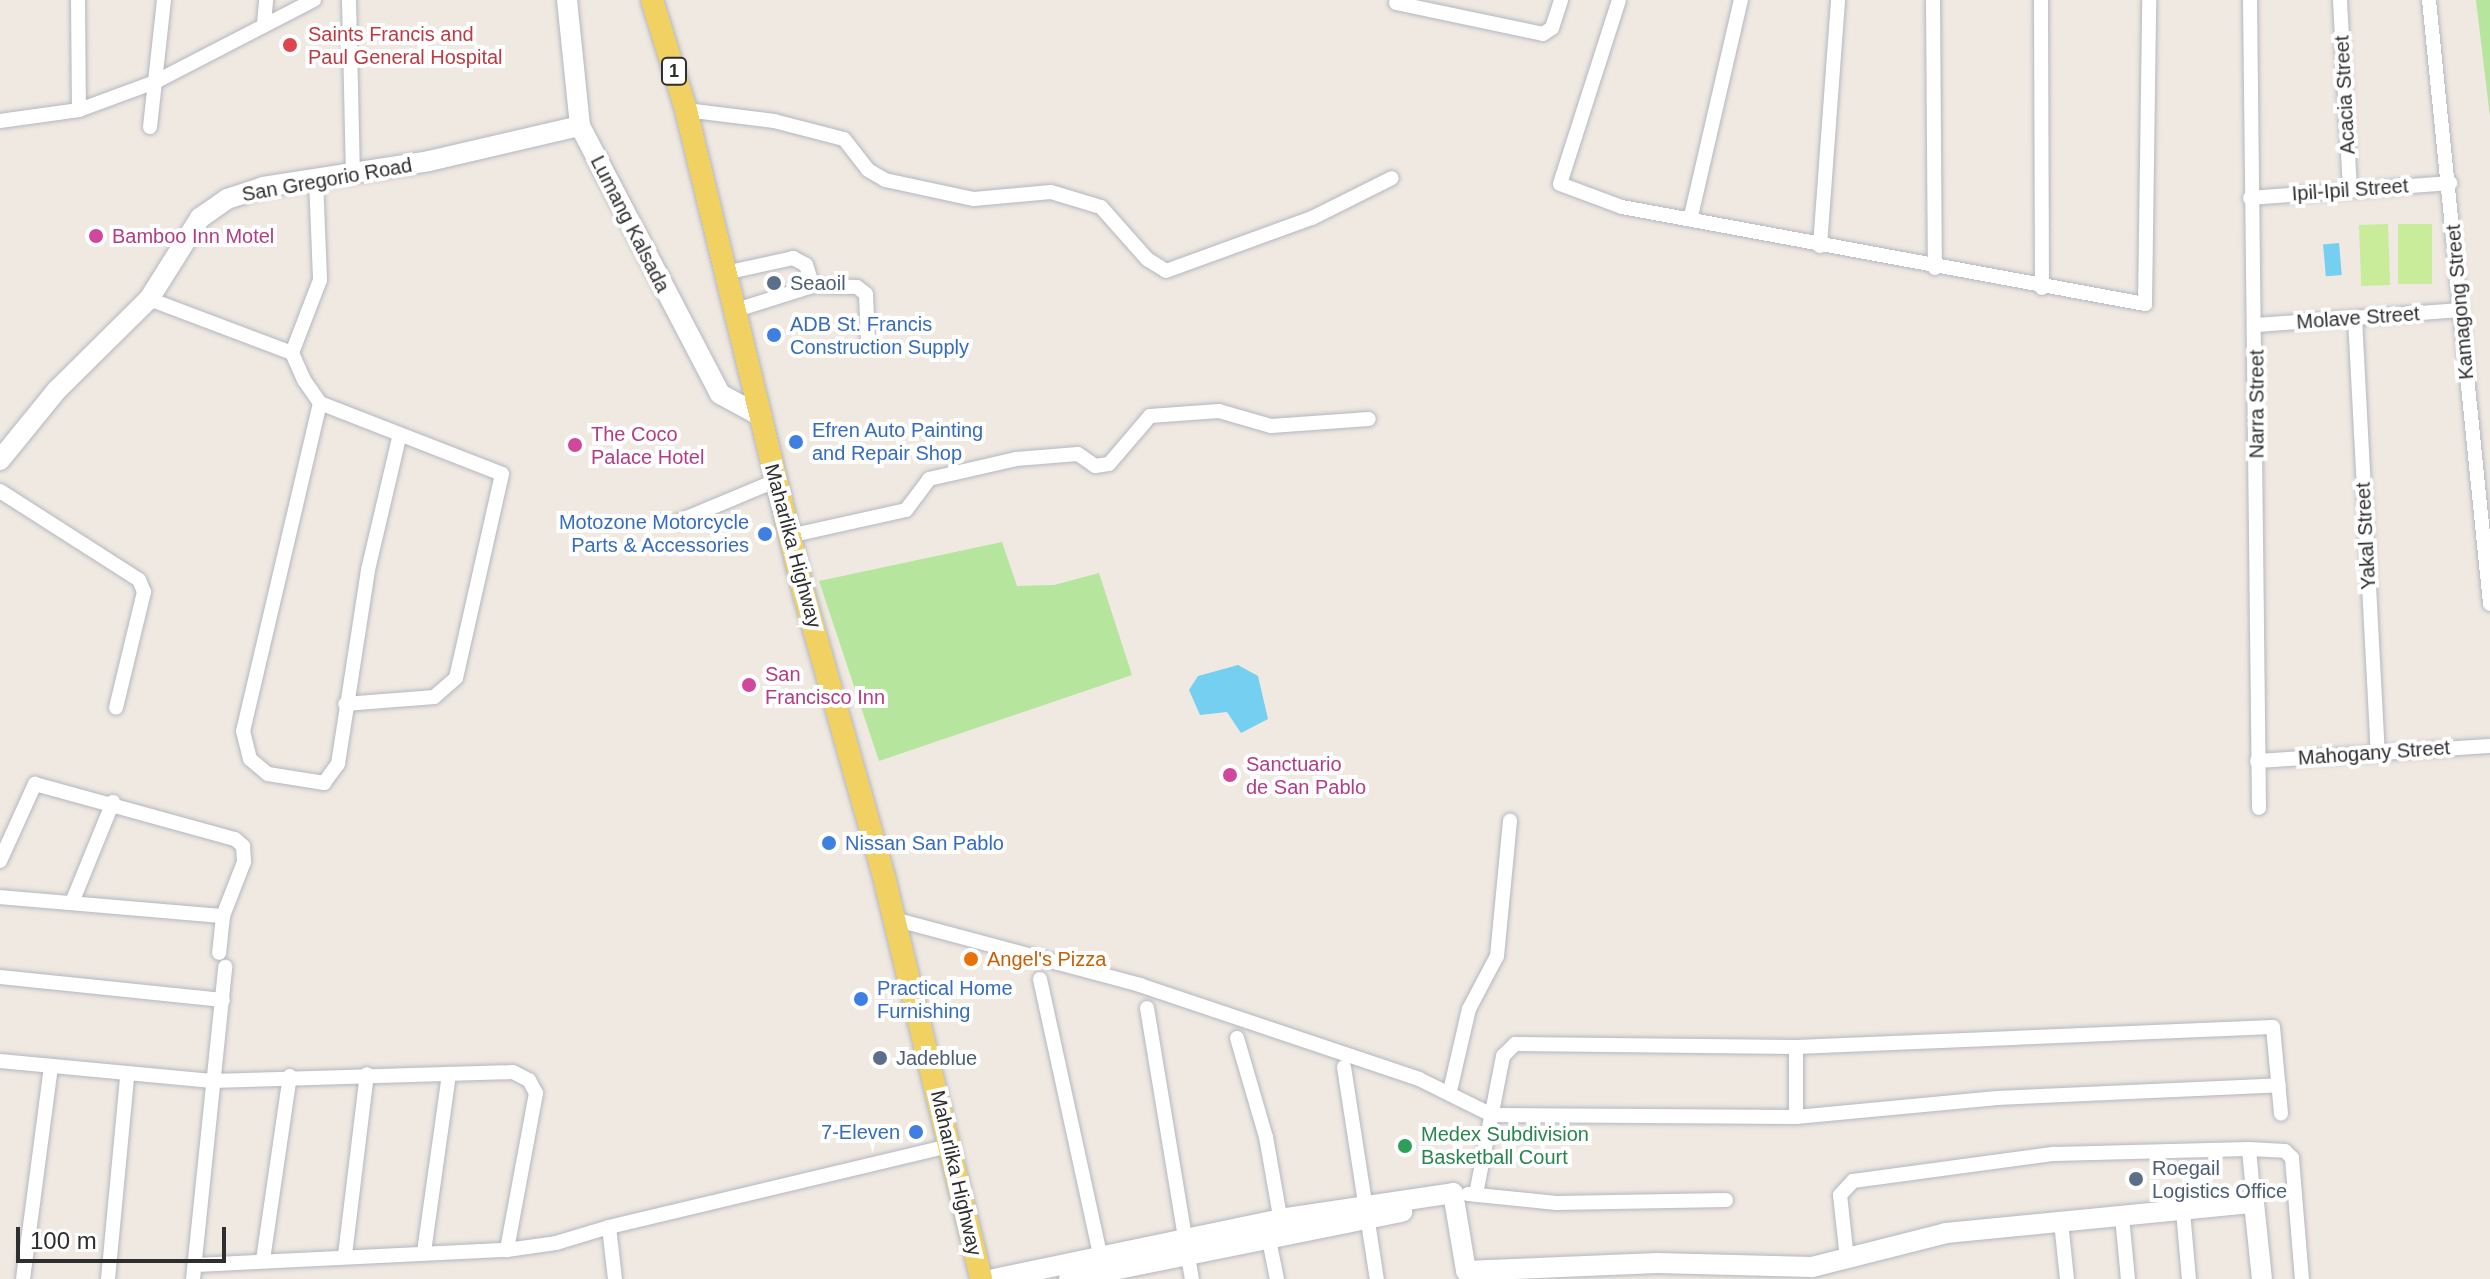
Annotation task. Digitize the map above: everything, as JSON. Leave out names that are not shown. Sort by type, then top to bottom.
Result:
[{"type":"main road","name":"Maharlika Highway","points":[[652,0],[686,110],[775,481],[894,919],[981,1279]]},
{"type":"street","points":[[78,0],[79,110]]},
{"type":"street","points":[[150,127],[164,0]]},
{"type":"street","points":[[264,24],[266,0]]},
{"type":"street","points":[[0,121],[79,110],[155,82],[314,0]]},
{"type":"street","points":[[349,0],[353,175]]},
{"type":"street","name":"Lumang Kalsada","points":[[567,0],[580,126],[720,394],[759,415]]},
{"type":"street","points":[[1396,3],[1543,34],[1552,28],[1561,0]]},
{"type":"street","points":[[1619,0],[1560,184],[1622,207],[1691,216],[1820,246],[2145,304],[2149,0]]},
{"type":"street","points":[[1691,216],[1741,0]]},
{"type":"street","points":[[1820,246],[1838,0]]},
{"type":"street","points":[[1933,0],[1935,268]]},
{"type":"street","points":[[2041,0],[2042,288]]},
{"type":"street","name":"Narra Street","points":[[2250,0],[2250,198],[2257,325],[2259,808]]},
{"type":"street","name":"Acacia Street","points":[[2340,0],[2350,190]]},
{"type":"street","name":"Kamagong Street","points":[[2429,0],[2450,183],[2490,604]]},
{"type":"street","points":[[686,110],[774,121],[844,139],[868,170],[885,180],[974,199],[1051,192],[1101,207],[1147,259],[1166,271],[1312,218],[1392,178]]},
{"type":"street","name":"San Gregorio Road","points":[[0,460],[56,391],[149,299],[200,218],[227,199],[580,126]]},
{"type":"street","points":[[292,353],[320,280],[316,179]]},
{"type":"street","name":"Ipil-Ipil Street","points":[[2250,198],[2450,183]]},
{"type":"street","points":[[725,273],[793,258],[806,265],[813,286]]},
{"type":"street","points":[[733,311],[813,286],[857,287],[866,294],[868,341]]},
{"type":"street","points":[[149,299],[292,353],[320,403],[399,438],[502,474],[456,678],[434,697],[345,704]]},
{"type":"street","name":"Molave Street","points":[[2257,325],[2460,310]]},
{"type":"street","name":"Yakal Street","points":[[2355,318],[2378,754]]},
{"type":"street","points":[[320,403],[243,731],[250,759],[268,774],[324,783],[338,764],[368,570],[399,438]]},
{"type":"street","points":[[789,536],[906,510],[929,479],[987,465],[1078,454],[1095,466],[1109,464],[1150,416],[1219,411],[1271,426],[1369,419]]},
{"type":"street","points":[[677,522],[775,481]]},
{"type":"street","points":[[0,491],[139,580],[144,592],[116,708]]},
{"type":"street","name":"Mahogany Street","points":[[2257,761],[2490,746]]},
{"type":"street","points":[[0,861],[3,840],[35,784],[113,802],[243,846],[244,862],[223,916],[219,953]]},
{"type":"street","points":[[73,900],[113,802]]},
{"type":"street","points":[[1450,1091],[1469,1009],[1497,956],[1510,821]]},
{"type":"street","points":[[0,897],[73,900],[223,916]]},
{"type":"street","points":[[894,919],[1140,985],[1450,1091],[1492,1115],[1796,1117],[1998,1098],[2279,1085]]},
{"type":"street","points":[[225,967],[194,1272],[263,1260],[507,1250],[556,1243],[609,1227],[950,1146]]},
{"type":"street","points":[[0,977],[223,1000]]},
{"type":"street","points":[[1040,979],[1103,1270]]},
{"type":"street","points":[[1147,1008],[1192,1279]]},
{"type":"street","points":[[2254,1203],[1946,1233],[1812,1267],[1467,1275],[1463,1196],[1492,1115],[1503,1056],[1515,1044],[1796,1047],[2273,1027],[2281,1114]]},
{"type":"street","points":[[1237,1038],[1266,1137],[1277,1279]]},
{"type":"street","points":[[1796,1047],[1796,1117]]},
{"type":"street","points":[[0,1061],[127,1077],[212,1081],[290,1076],[513,1072],[529,1080],[536,1093],[507,1250]]},
{"type":"street","points":[[23,1279],[51,1066]]},
{"type":"street","points":[[1344,1067],[1377,1279]]},
{"type":"street","points":[[345,1255],[367,1074]]},
{"type":"street","points":[[424,1252],[449,1074]]},
{"type":"street","points":[[263,1260],[290,1076]]},
{"type":"street","points":[[108,1279],[127,1077]]},
{"type":"street","points":[[2249,1149],[2262,1279]]},
{"type":"street","points":[[1847,1259],[1840,1195],[1853,1181],[2054,1154],[2249,1149],[2285,1151],[2292,1158],[2302,1279]]},
{"type":"street","points":[[1069,1279],[1186,1247],[1274,1228],[1463,1196],[1557,1203],[1726,1200]]},
{"type":"street","points":[[2183,1211],[2189,1279]]},
{"type":"street","points":[[2122,1217],[2128,1279]]},
{"type":"street","points":[[2061,1222],[2067,1279]]},
{"type":"street","points":[[609,1227],[615,1279]]},
{"type":"street","points":[[994,1279],[1103,1270]]},
{"type":"green space","points":[[2476,0],[2490,0],[2490,117]]},
{"type":"green space","points":[[2388,224],[2390,285],[2361,286],[2359,225]]},
{"type":"green space","points":[[2398,224],[2432,224],[2432,284],[2398,284]]},
{"type":"green space","points":[[1002,542],[1017,586],[1054,585],[1099,573],[1132,675],[879,761],[819,581]]},
{"type":"water","points":[[2339,243],[2342,275],[2326,276],[2323,244]]},
{"type":"water","points":[[1238,665],[1258,676],[1268,719],[1241,733],[1227,712],[1200,715],[1189,690],[1198,676]]},
{"type":"place","name":"Saints Francis and Paul General Hospital","points":[[290,45]]},
{"type":"place","name":"Bamboo Inn Motel","points":[[96,236]]},
{"type":"place","name":"Seaoil","points":[[774,283]]},
{"type":"place","name":"ADB St. Francis Construction Supply","points":[[774,335]]},
{"type":"place","name":"Efren Auto Painting and Repair Shop","points":[[796,442]]},
{"type":"place","name":"The Coco Palace Hotel","points":[[575,445]]},
{"type":"place","name":"Motozone Motorcycle Parts & Accessories","points":[[765,534]]},
{"type":"place","name":"San Francisco Inn","points":[[749,685]]},
{"type":"place","name":"Sanctuario de San Pablo","points":[[1230,775]]},
{"type":"place","name":"Nissan San Pablo","points":[[829,843]]},
{"type":"place","name":"Angel's Pizza","points":[[971,959]]},
{"type":"place","name":"Practical Home Furnishing","points":[[861,999]]},
{"type":"place","name":"Jadeblue","points":[[880,1058]]},
{"type":"place","name":"7-Eleven","points":[[916,1132]]},
{"type":"place","name":"Medex Subdivision Basketball Court","points":[[1405,1146]]},
{"type":"place","name":"Roegail Logistics Office","points":[[2136,1179]]}]
